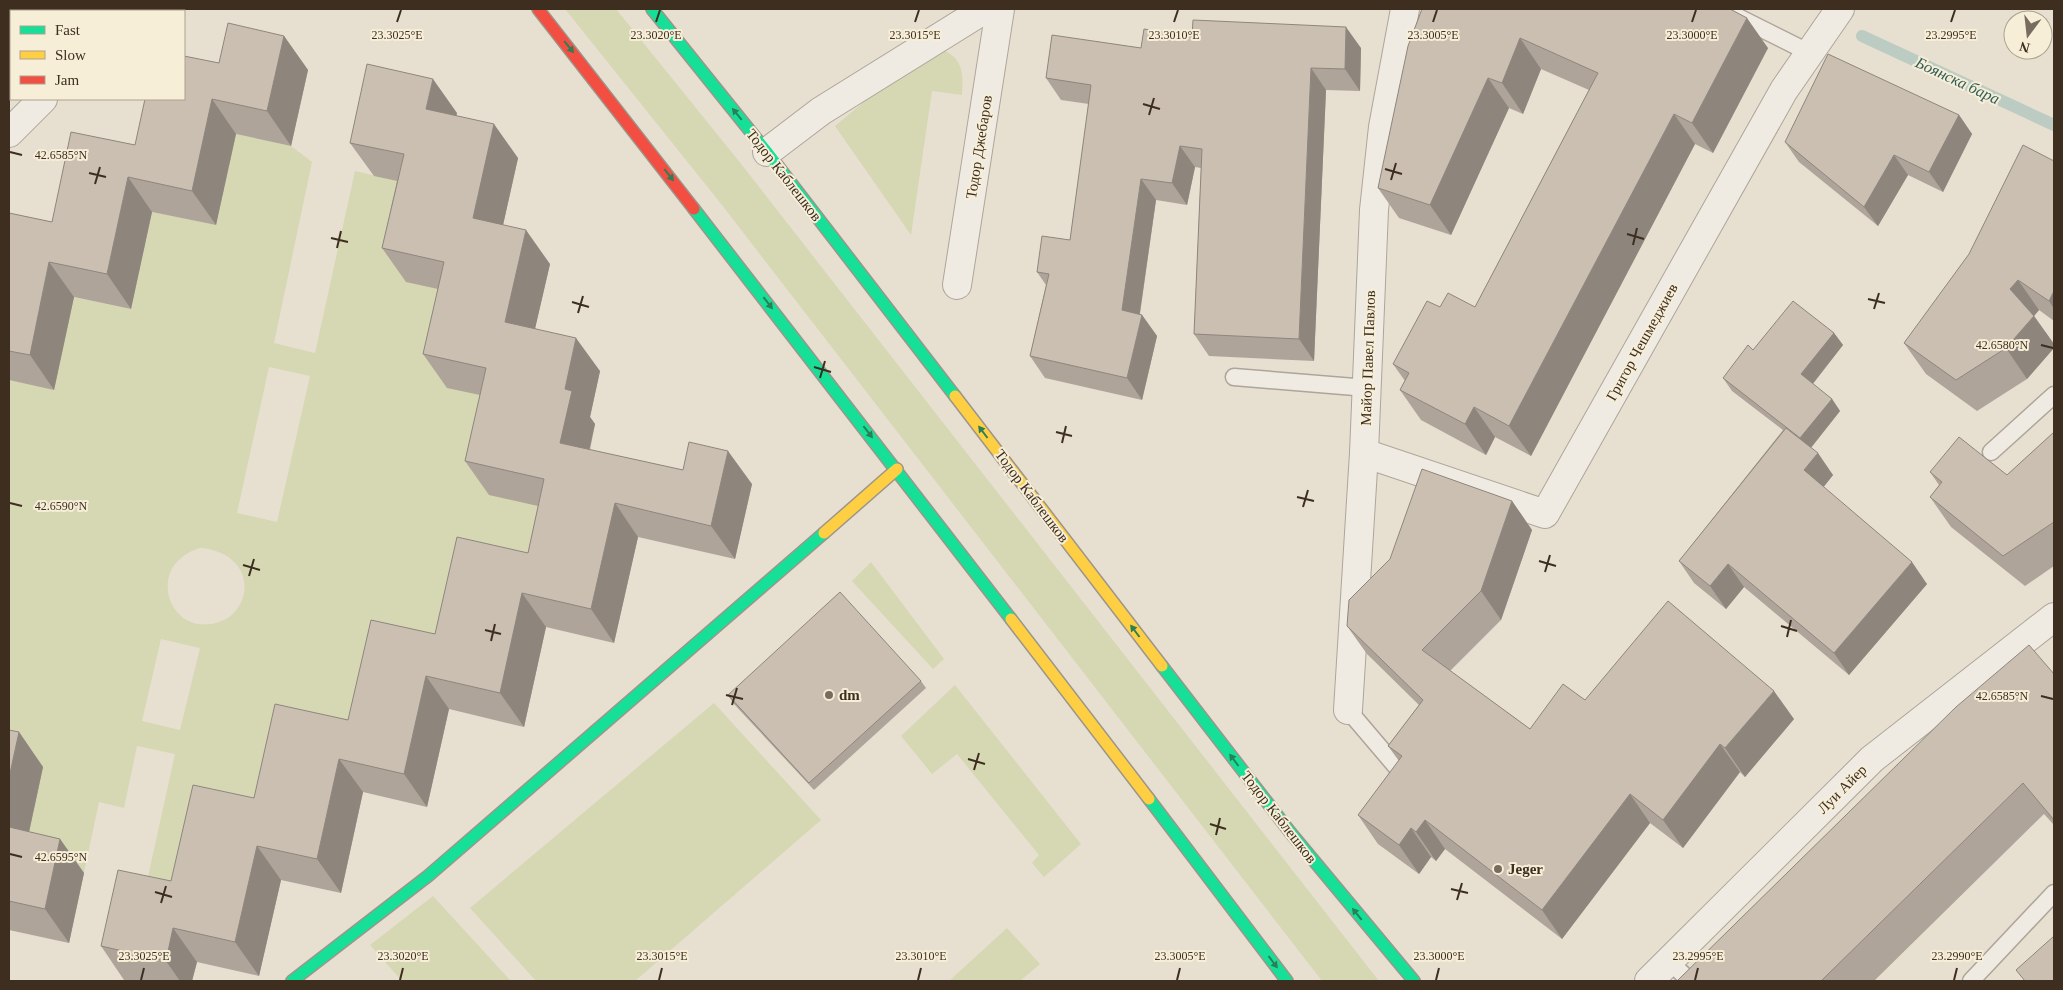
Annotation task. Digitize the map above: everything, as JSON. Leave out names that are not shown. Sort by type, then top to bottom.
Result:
[{"type":"main road","points":[[538,9],[897,470],[1287,981]]},
{"type":"main road","name":"Тодор Каблешков","points":[[652,9],[767,152],[1290,832],[1414,981]]},
{"type":"main road","points":[[292,981],[428,876],[897,470]]},
{"type":"street","points":[[767,152],[821,111],[985,9]]},
{"type":"street","name":"Тодор Джебаров","points":[[957,285],[1000,9]]},
{"type":"street","name":"Майор Павел Павлов","points":[[1348,710],[1364,453],[1374,210],[1383,127],[1405,9]]},
{"type":"street","name":"Григор Чешмеджиев","points":[[1364,453],[1545,514],[1784,90],[1840,9]]},
{"type":"street","points":[[9,133],[42,100]]},
{"type":"street","name":"Луи Айер","points":[[1649,981],[1872,759],[2052,623]]},
{"type":"lane","points":[[1722,9],[1810,53]]},
{"type":"lane","points":[[1234,377],[1367,388]]},
{"type":"lane","points":[[1991,452],[2054,395]]},
{"type":"lane","points":[[1348,710],[1399,770]]},
{"type":"lane","points":[[1971,981],[2054,893]]},
{"type":"lane","points":[[1669,961],[1690,981]]},
{"type":"green space","points":[[565,9],[616,9],[738,160],[1379,981],[1322,981],[718,200]]},
{"type":"green space","points":[[936,47],[951,55],[960,65],[962,71],[962,95],[932,91],[911,235],[835,126],[923,53]]},
{"type":"green space","points":[[236,134],[291,146],[312,162],[274,343],[315,353],[355,171],[427,188],[510,402],[568,513],[372,754],[194,915],[142,904],[175,754],[137,746],[124,808],[99,802],[84,873],[23,860],[9,760],[9,380],[54,389],[68,296],[131,309],[152,212],[216,225]],"holes":[[[269,367],[310,376],[277,522],[237,513]],[[200,548],[219,552],[234,562],[240,569],[245,587],[243,597],[236,611],[224,620],[205,625],[190,621],[178,613],[170,600],[168,585],[171,570],[182,557]],[[161,639],[200,648],[180,730],[142,721]]]},
{"type":"green space","points":[[871,562],[944,659],[933,669],[852,581]]},
{"type":"green space","points":[[955,685],[1081,844],[1044,877],[1032,863],[1039,855],[957,754],[932,774],[901,736]]},
{"type":"green space","points":[[714,703],[821,820],[635,981],[536,981],[470,908]]},
{"type":"green space","points":[[433,896],[511,981],[402,981],[370,945]]},
{"type":"green space","points":[[1007,928],[1040,964],[1020,981],[949,981]]},
{"type":"building","points":[[1422,9],[1730,9],[1747,18],[1692,123],[1674,114],[1509,426],[1474,407],[1465,424],[1400,390],[1409,373],[1393,364],[1427,301],[1440,307],[1448,293],[1475,307],[1598,73],[1520,38],[1502,83],[1488,78],[1430,205],[1378,188],[1408,46]]},
{"type":"building","points":[[1193,20],[1346,27],[1345,69],[1311,68],[1299,339],[1194,334],[1202,149],[1180,146],[1172,183],[1141,179],[1122,310],[1142,315],[1127,378],[1030,356],[1049,274],[1037,272],[1042,236],[1070,240],[1091,85],[1046,78],[1052,35],[1141,48],[1144,29],[1192,37]]},
{"type":"building","points":[[228,23],[284,36],[267,111],[212,99],[192,191],[128,177],[107,274],[49,262],[30,355],[9,351],[9,213],[52,222],[71,132],[135,145],[145,100],[185,100],[185,56],[219,63]]},
{"type":"building","points":[[1828,54],[1959,115],[1929,172],[1894,155],[1864,207],[1785,142]]},
{"type":"building","points":[[367,64],[433,79],[426,109],[494,124],[473,218],[526,230],[505,322],[576,338],[565,389],[572,391],[560,443],[683,470],[689,442],[728,451],[711,526],[615,503],[591,609],[522,593],[500,693],[426,676],[404,774],[339,759],[317,859],[257,846],[235,942],[173,928],[166,961],[101,946],[118,870],[171,881],[193,785],[254,798],[275,704],[348,720],[371,620],[435,634],[457,537],[528,553],[544,479],[465,461],[486,368],[423,354],[444,262],[382,248],[404,154],[350,143]]},
{"type":"building","points":[[2023,145],[2054,161],[2054,291],[2049,301],[2018,280],[2010,289],[2034,316],[2006,348],[1956,380],[1904,343],[1969,254]]},
{"type":"building","points":[[1793,301],[1834,333],[1801,374],[1832,399],[1800,438],[1723,378],[1748,345],[1753,350]]},
{"type":"building","points":[[1786,428],[1818,453],[1804,470],[1912,562],[1834,653],[1728,564],[1710,586],[1679,561]]},
{"type":"building","points":[[2054,432],[2054,522],[2003,556],[1930,497],[1942,482],[1930,472],[1959,437],[2007,475]]},
{"type":"building","points":[[1422,469],[1512,501],[1481,591],[1422,650],[1530,729],[1563,684],[1585,700],[1668,601],[1774,691],[1725,748],[1720,744],[1663,820],[1630,794],[1542,910],[1425,820],[1416,832],[1411,828],[1399,845],[1358,815],[1402,756],[1388,746],[1423,700],[1347,626],[1349,600],[1390,559]]},
{"type":"building","name":"dm","points":[[840,592],[921,681],[809,783],[728,695]]},
{"type":"building","points":[[2029,645],[2054,674],[2054,820],[2023,783],[1821,981],[1677,981],[1956,707]]},
{"type":"building","points":[[9,730],[19,732],[9,778]]},
{"type":"building","points":[[9,827],[60,839],[45,909],[9,901]]},
{"type":"building","points":[[2054,936],[2054,981],[2025,981],[2016,970]]},
{"type":"waterway","name":"Боянска бара","points":[[1862,36],[2054,125]]},
{"type":"traffic: fast","points":[[652,9],[767,152],[955,396]]},
{"type":"traffic: fast","points":[[694,209],[1011,619]]},
{"type":"traffic: fast","points":[[292,981],[428,876],[824,533]]},
{"type":"traffic: fast","points":[[1162,666],[1290,832],[1414,981]]},
{"type":"traffic: fast","points":[[1149,799],[1287,981]]},
{"type":"traffic: slow","points":[[955,396],[1162,666]]},
{"type":"traffic: slow","points":[[824,533],[897,469]]},
{"type":"traffic: slow","points":[[1011,619],[1149,799]]},
{"type":"traffic: jam","points":[[538,9],[694,209]]},
{"type":"place","name":"dm","points":[[829,695]]},
{"type":"place","name":"Jeger","points":[[1498,869]]}]
